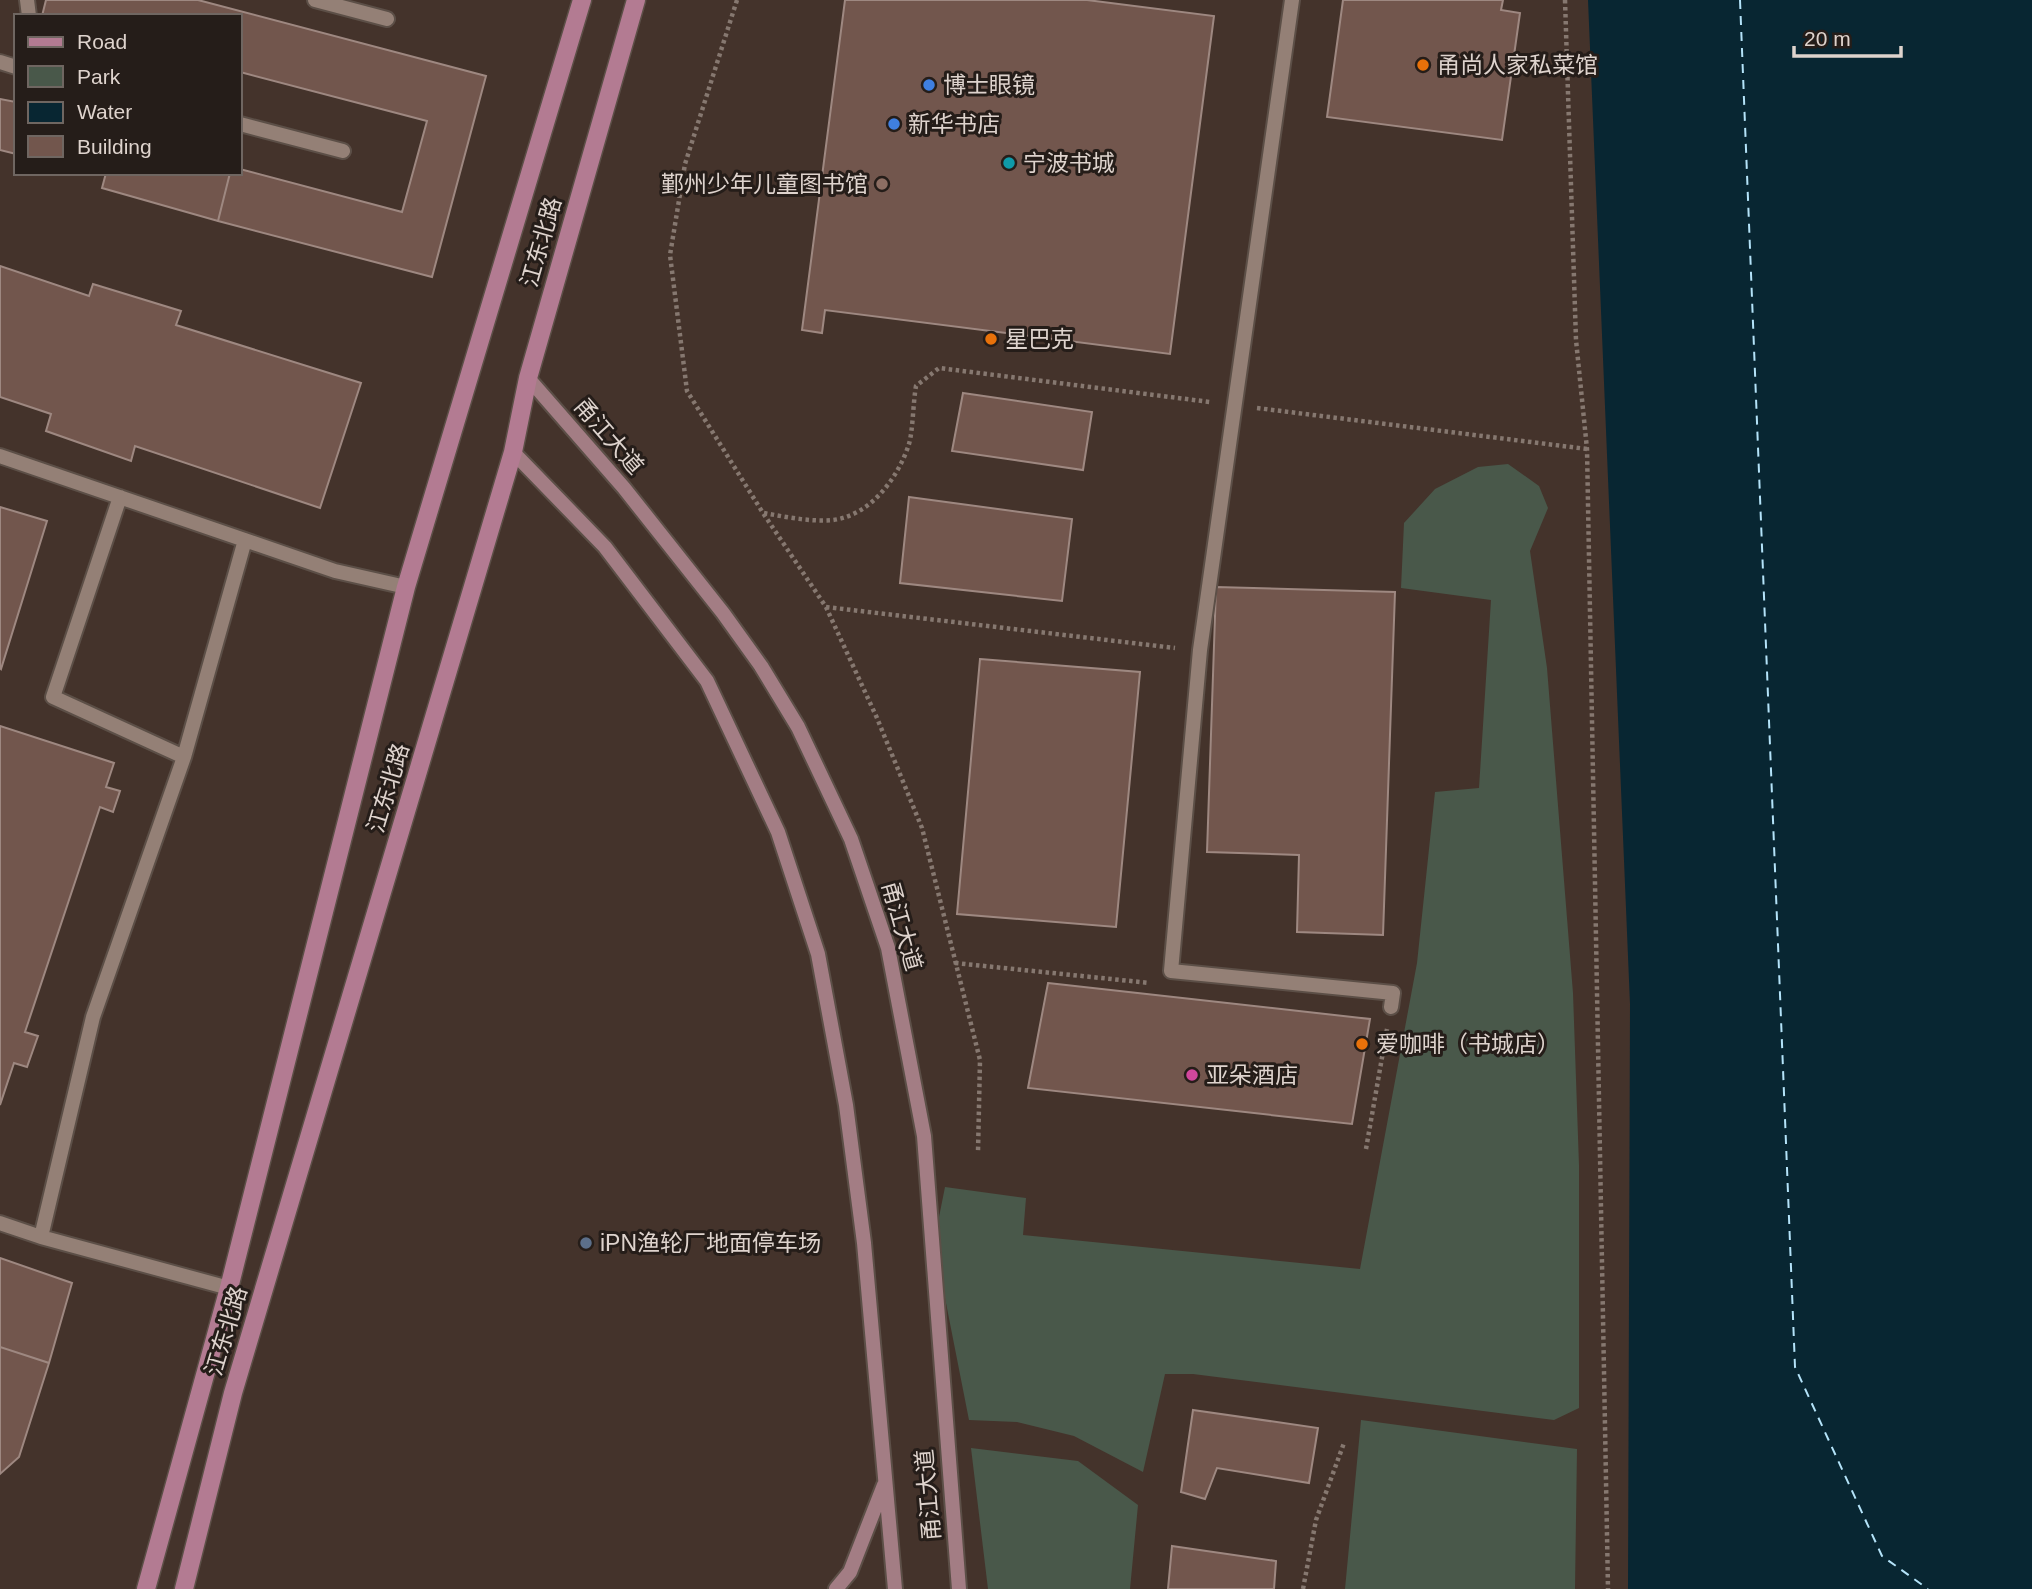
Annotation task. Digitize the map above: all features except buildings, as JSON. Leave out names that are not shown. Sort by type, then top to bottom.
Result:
[{"type":"main road","name":"江东北路","points":[[146,1589],[229,1288],[406,587],[582,0]]},
{"type":"main road","name":"江东北路","points":[[184,1589],[233,1393],[513,452],[528,378],[636,0]]},
{"type":"street","points":[[315,0],[387,19]]},
{"type":"street","points":[[1292,0],[1200,650],[1171,971],[1393,993],[1391,1007]]},
{"type":"street","points":[[242,125],[343,150]]},
{"type":"street","name":"甬江大道","points":[[528,378],[624,488],[761,666],[798,727],[851,839],[888,948],[924,1136],[959,1589]]},
{"type":"street","name":"甬江大道","points":[[513,452],[605,547],[707,681],[778,832],[818,954],[846,1105],[864,1243],[895,1589]]},
{"type":"street","points":[[0,456],[335,571],[406,587]]},
{"type":"street","points":[[120,497],[53,697],[184,757]]},
{"type":"street","points":[[41,1237],[93,1017],[184,757],[246,540]]},
{"type":"street","points":[[0,1223],[41,1237],[229,1288]]},
{"type":"street","points":[[836,1589],[850,1572],[885,1480]]},
{"type":"path","points":[[737,0],[685,164],[670,256],[687,391],[763,513],[826,607],[877,718],[922,828],[980,1060],[978,1152]]},
{"type":"path","points":[[1565,0],[1576,340],[1587,449],[1608,1589]]},
{"type":"path","points":[[763,513],[793,519],[834,520],[861,509],[885,490],[900,467],[910,442],[916,386],[939,368],[1587,449]]},
{"type":"path","points":[[826,607],[1200,650]]},
{"type":"path","points":[[956,963],[1160,984]]},
{"type":"path","points":[[1366,1149],[1391,1007]]},
{"type":"path","points":[[1303,1589],[1317,1520],[1344,1443]]},
{"type":"green space","points":[[1508,464],[1539,486],[1548,508],[1530,551],[1547,668],[1573,993],[1579,1165],[1579,1408],[1554,1420],[1193,1374],[1165,1374],[1143,1472],[1074,1436],[1017,1422],[969,1420],[934,1242],[945,1187],[1026,1198],[1023,1235],[1360,1269],[1417,963],[1435,792],[1479,788],[1491,600],[1401,588],[1404,523],[1435,489],[1478,467]]},
{"type":"green space","points":[[1361,1420],[1577,1449],[1575,1589],[1345,1589]]},
{"type":"green space","points":[[971,1448],[1078,1461],[1138,1505],[1130,1589],[988,1589]]},
{"type":"water","points":[[1588,0],[2032,0],[2032,1589],[1628,1589],[1630,1004]]},
{"type":"ferry route","points":[[1740,0],[1795,1367],[1882,1556],[1928,1589]]},
{"type":"place","name":"甬尚人家私菜馆","points":[[1423,65]]},
{"type":"place","name":"博士眼镜","points":[[929,85]]},
{"type":"place","name":"新华书店","points":[[894,124]]},
{"type":"place","name":"宁波书城","points":[[1009,163]]},
{"type":"place","name":"鄞州少年儿童图书馆","points":[[882,184]]},
{"type":"place","name":"星巴克","points":[[991,339]]},
{"type":"place","name":"爱咖啡（书城店）","points":[[1362,1044]]},
{"type":"place","name":"亚朵酒店","points":[[1192,1075]]},
{"type":"place","name":"iPN渔轮厂地面停车场","points":[[586,1243]]}]
